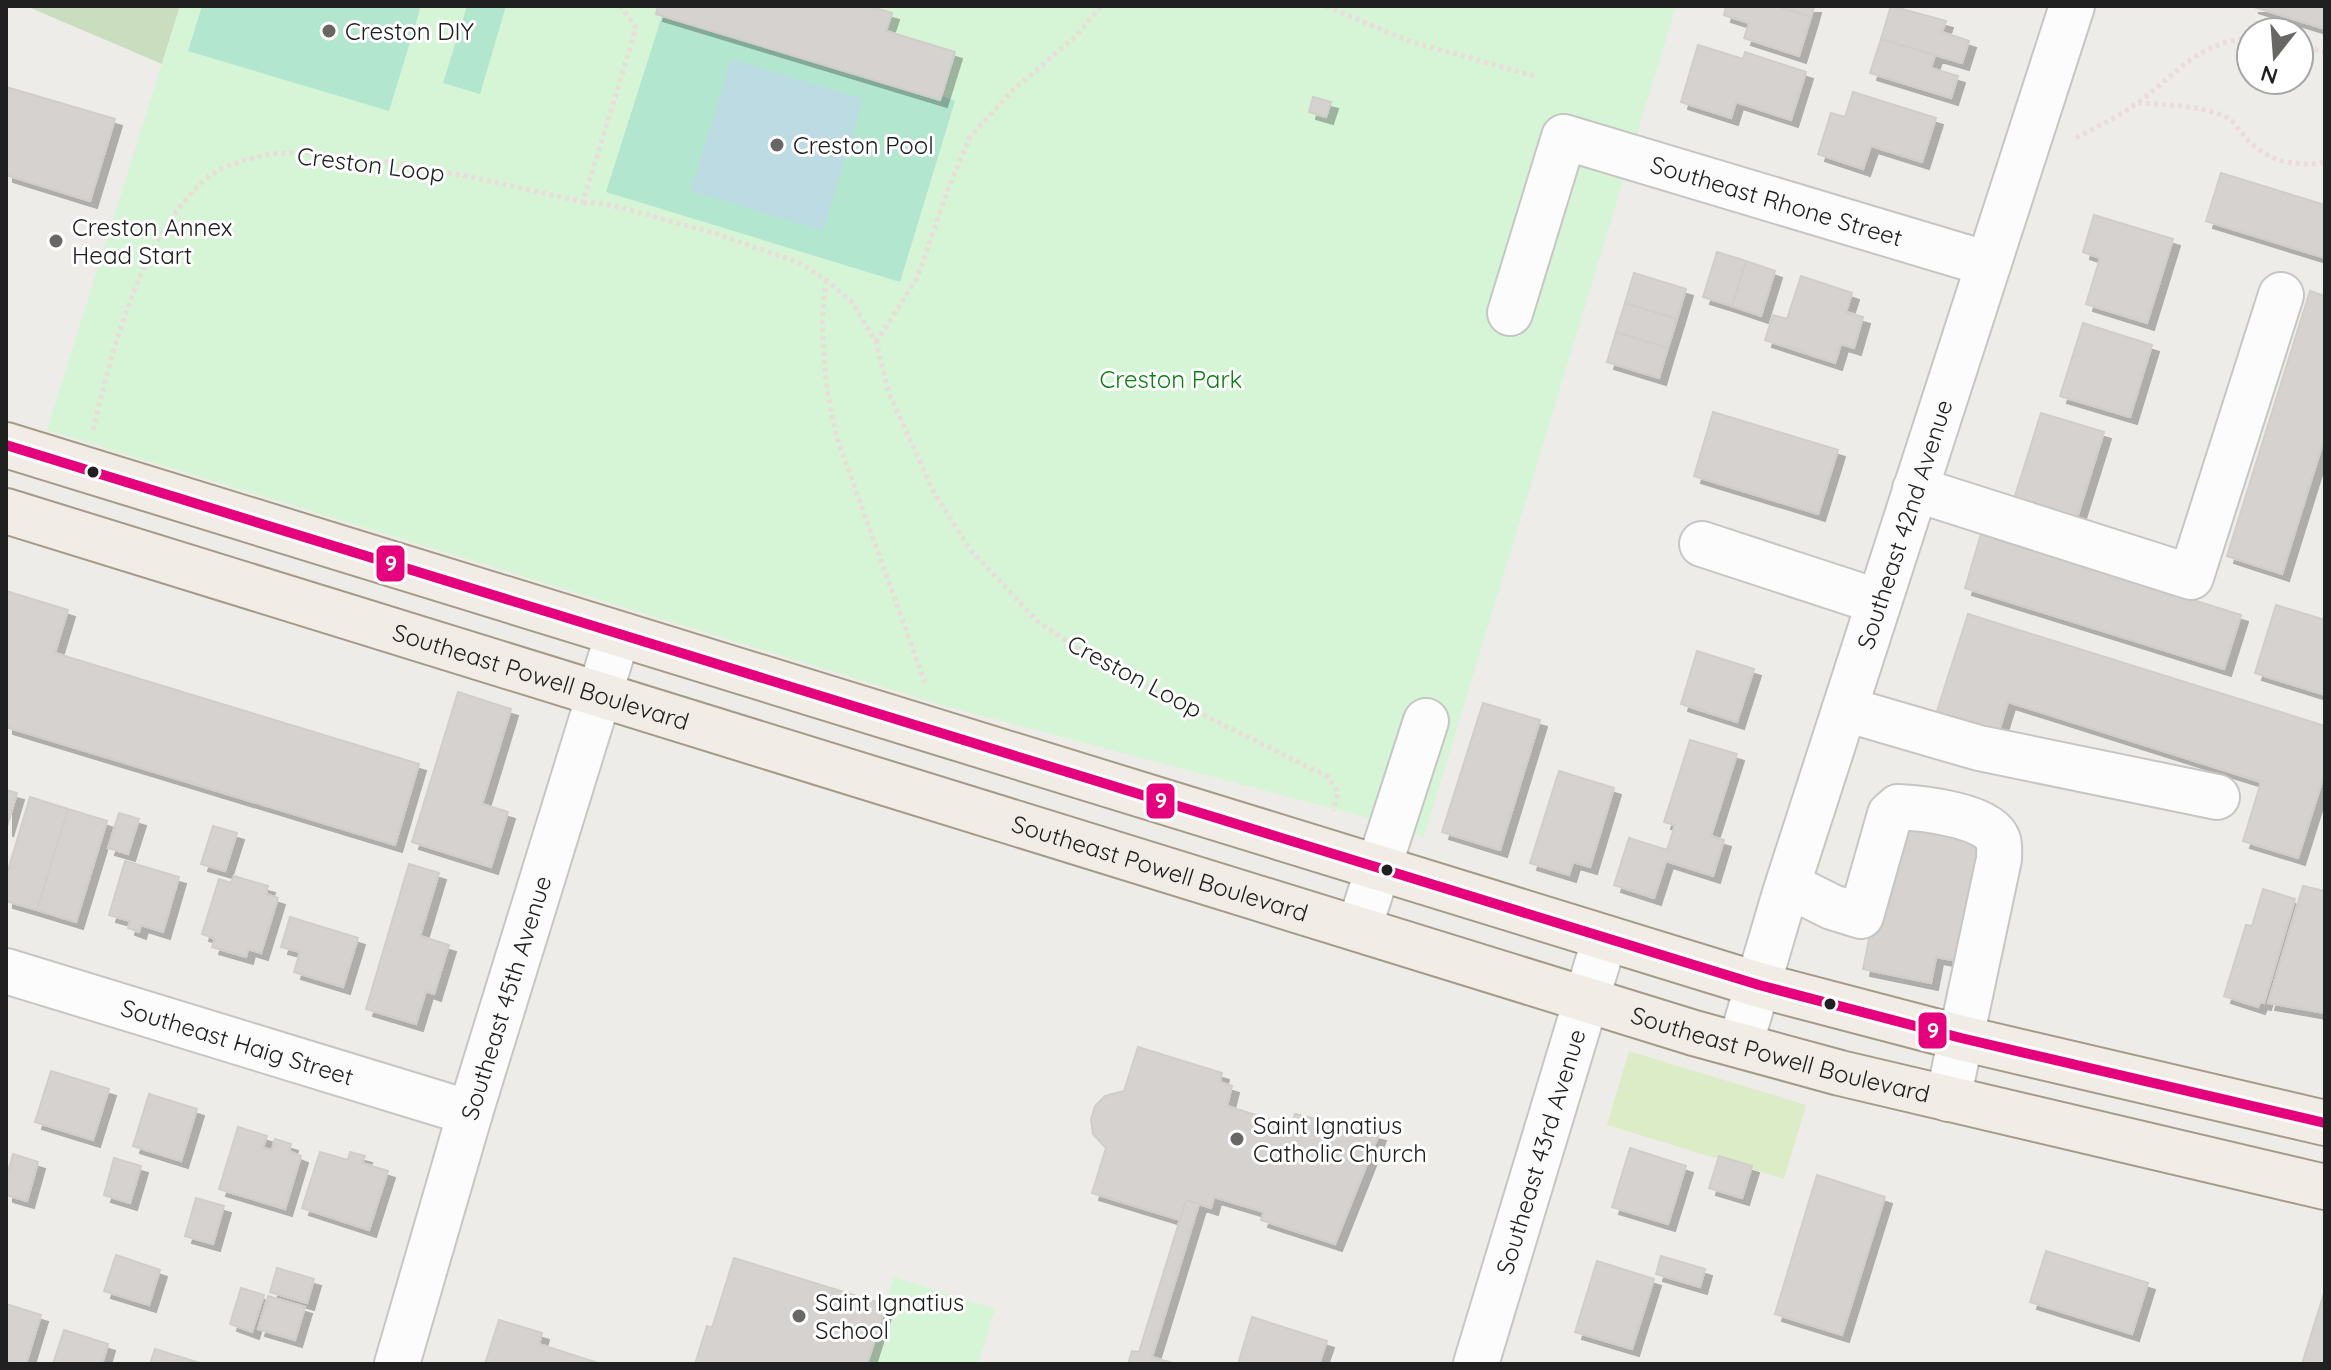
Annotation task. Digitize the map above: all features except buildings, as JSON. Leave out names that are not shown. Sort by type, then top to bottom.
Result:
[{"type":"main road","points":[[6,445],[1759,985],[1961,1038],[2325,1123]]},
{"type":"main road","name":"Southeast Powell Boulevard","points":[[6,511],[1740,1045],[1948,1099],[2325,1187]]},
{"type":"street","name":"Southeast 42nd Avenue","points":[[1740,1045],[1788,885],[2072,6]]},
{"type":"street","name":"Southeast Rhone Street","points":[[1510,313],[1564,137],[1988,264]]},
{"type":"street","points":[[1915,489],[2191,577],[2281,295]]},
{"type":"street","points":[[1702,544],[1879,602]]},
{"type":"street","name":"Southeast 45th Avenue","points":[[397,1364],[470,1113],[618,634]]},
{"type":"street","points":[[1845,709],[1979,748],[2217,797]]},
{"type":"street","points":[[1359,928],[1426,721]]},
{"type":"street","points":[[1788,885],[1832,907],[1861,916],[1890,814],[1898,807],[1959,816],[1987,825],[1998,838],[1999,859],[1948,1099]]},
{"type":"street","name":"Southeast 43rd Avenue","points":[[1476,1364],[1605,938]]},
{"type":"street","name":"Southeast Haig Street","points":[[6,971],[470,1113]]},
{"type":"path","points":[[583,202],[636,28],[621,6]]},
{"type":"path","points":[[876,342],[917,278],[970,137],[1013,90],[1076,36],[1101,6]]},
{"type":"path","points":[[1326,6],[1409,41],[1538,77]]},
{"type":"path","points":[[2032,127],[2074,139],[2137,103],[2200,51],[2235,39]]},
{"type":"path","points":[[2137,103],[2198,109],[2223,116],[2234,123],[2262,153],[2285,163],[2310,165],[2325,162]]},
{"type":"path","name":"Creston Loop","points":[[92,435],[128,307],[164,227],[203,180],[240,161],[284,153],[340,155],[611,205],[714,233],[800,263],[852,302],[876,342],[889,393],[934,493],[969,548],[1037,621],[1100,663],[1328,777],[1338,793],[1322,850]]},
{"type":"path","points":[[826,280],[823,343],[827,390],[836,435],[927,687]]},
{"type":"green space","points":[[26,6],[180,6],[162,64]]},
{"type":"green space","name":"Creston Park","points":[[180,6],[1676,6],[1424,837],[1357,815],[945,706],[47,430]]},
{"type":"green space","points":[[202,6],[421,6],[389,111],[188,51]]},
{"type":"green space","points":[[467,6],[506,6],[480,94],[443,83]]},
{"type":"green space","points":[[662,16],[940,100],[942,96],[955,101],[900,282],[606,192]]},
{"type":"green space","points":[[1629,1051],[1806,1105],[1784,1179],[1607,1125]]},
{"type":"green space","points":[[894,1277],[995,1309],[978,1364],[867,1364]]},
{"type":"water","name":"Creston Pool","points":[[731,59],[863,99],[823,231],[691,191]]},
{"type":"transit line","name":"9","points":[[6,445],[1759,985],[1961,1038],[2325,1123]]},
{"type":"place","name":"Creston DIY","points":[[329,31]]},
{"type":"place","name":"Creston Pool","points":[[777,145]]},
{"type":"place","name":"Creston Annex Head Start","points":[[56,241]]},
{"type":"place","name":"Saint Ignatius Catholic Church","points":[[1237,1139]]},
{"type":"place","name":"Saint Ignatius School","points":[[799,1316]]}]
